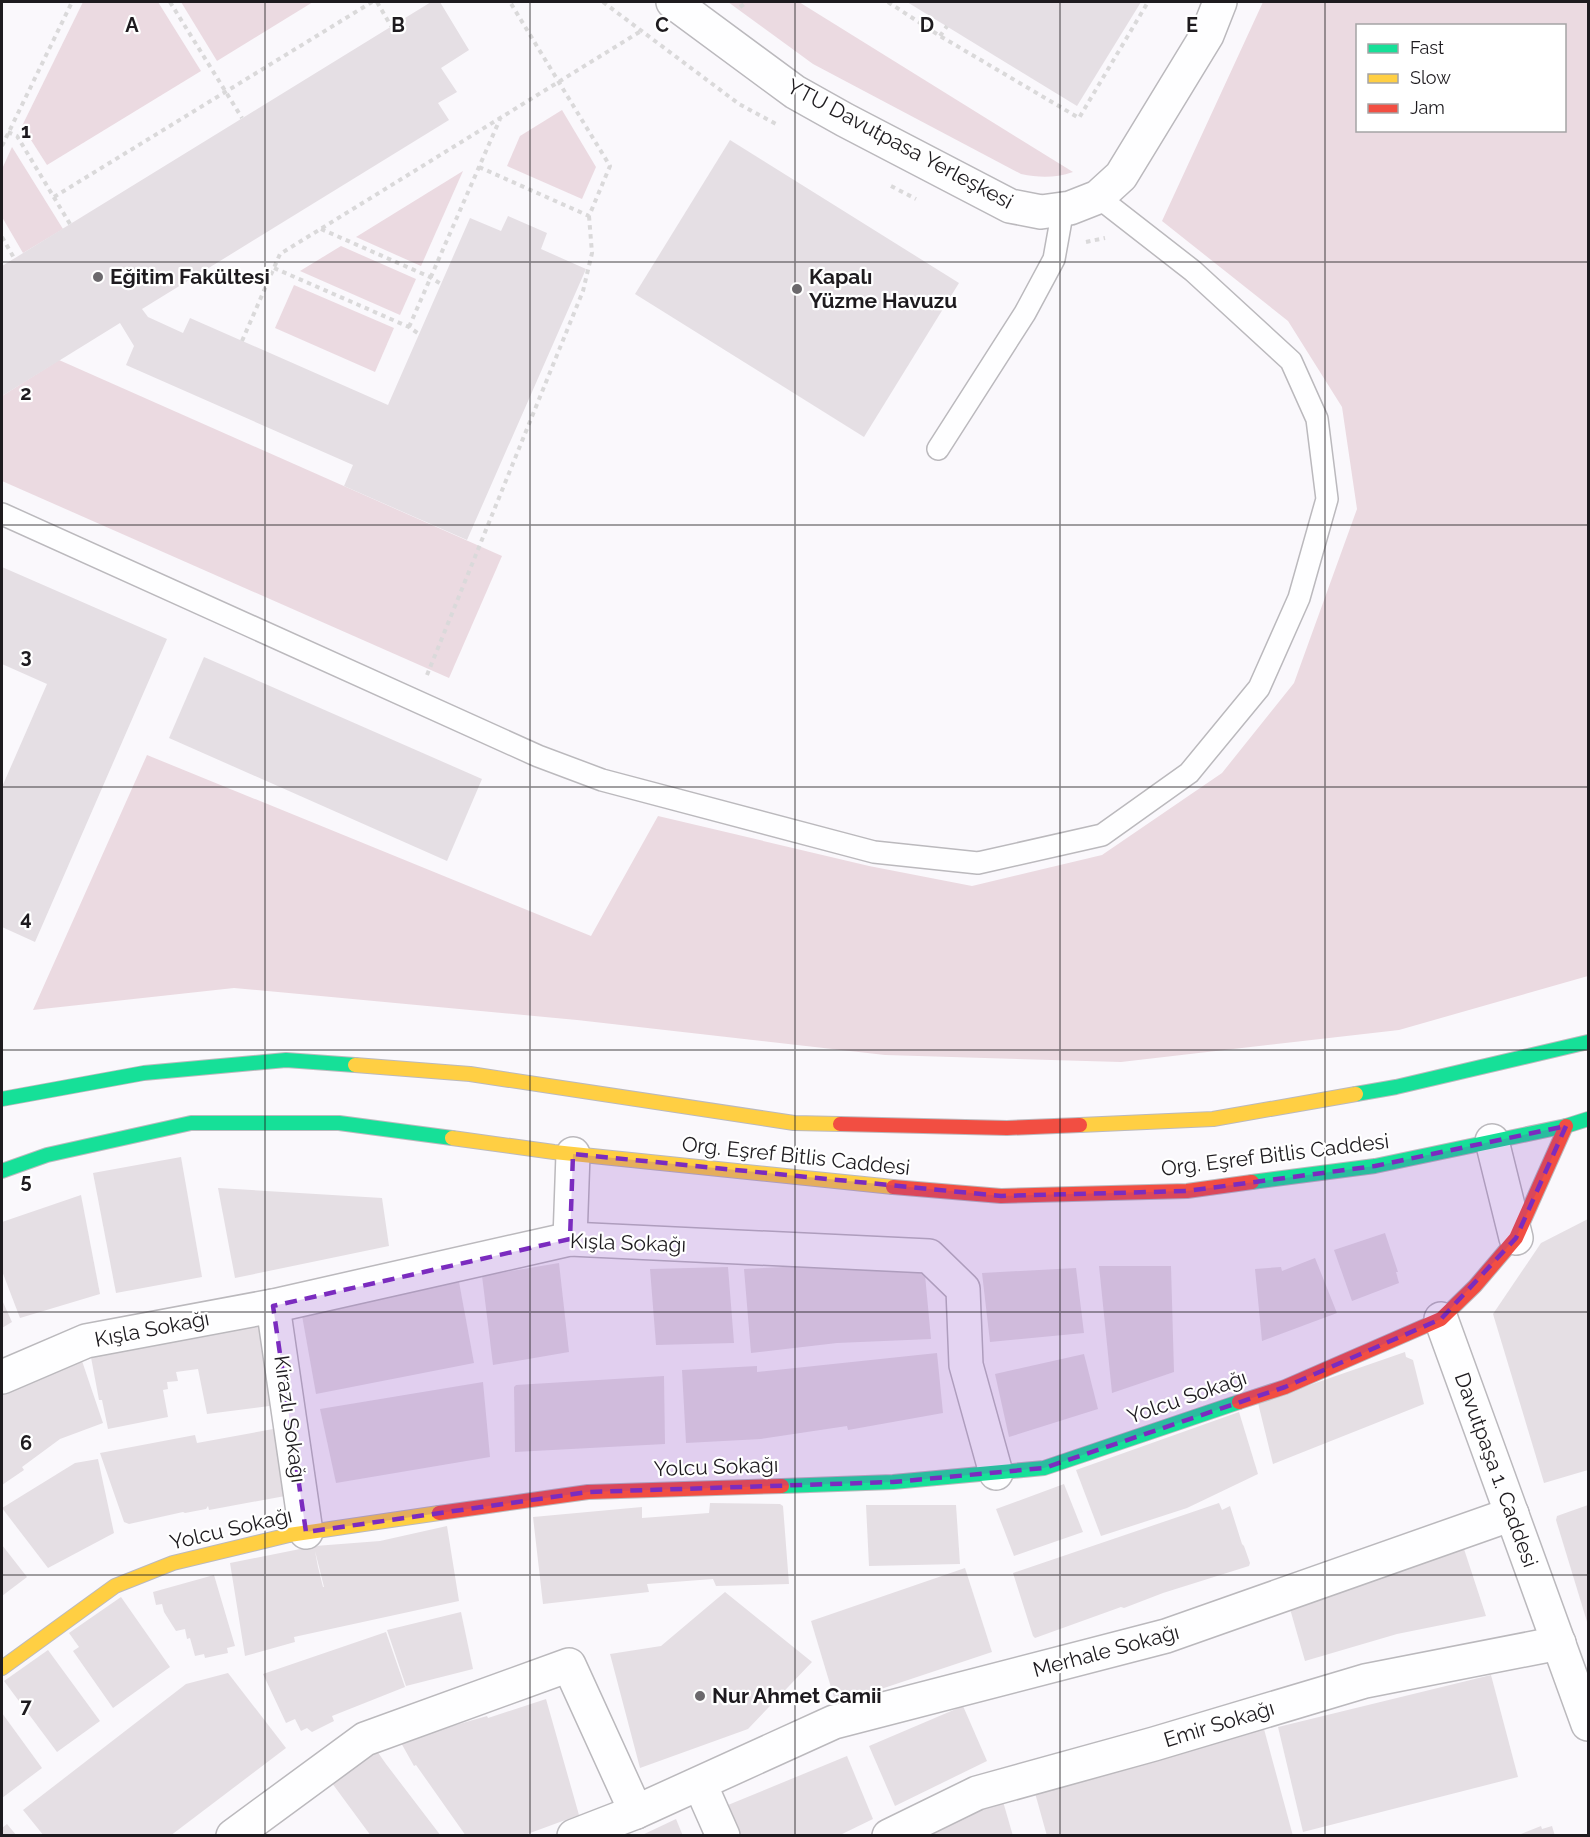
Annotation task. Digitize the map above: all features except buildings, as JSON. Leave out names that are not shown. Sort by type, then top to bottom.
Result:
[{"type":"street","name":"YTU Davutpasa Yerleşkesi","points":[[673,2],[795,92],[1010,206],[1041,212],[1070,208],[1098,197],[1121,176],[1207,35],[1220,2]]},
{"type":"street","name":"Org. Eşref Bitlis Caddesi","points":[[2,1099],[144,1073],[286,1060],[470,1074],[794,1123],[1007,1128],[1214,1119],[1396,1087],[1588,1042]]},
{"type":"street","name":"Org. Eşref Bitlis Caddesi","points":[[2,1171],[47,1155],[191,1123],[339,1123],[573,1154],[822,1181],[1001,1196],[1187,1191],[1374,1166],[1566,1126],[1588,1119]]},
{"type":"street","points":[[1441,1319],[1475,1286],[1516,1238],[1566,1126]]},
{"type":"street","points":[[1492,1141],[1516,1238]]},
{"type":"street","points":[[570,1239],[573,1154]]},
{"type":"street","name":"Kışla Sokağı","points":[[2,1377],[86,1341],[273,1306],[570,1239],[929,1256],[963,1289],[966,1365],[996,1473]]},
{"type":"street","name":"Kirazlı Sokağı","points":[[273,1306],[306,1532]]},
{"type":"street","name":"Yolcu Sokağı","points":[[2,1668],[115,1586],[173,1563],[306,1532],[588,1492],[893,1482],[1044,1468],[1285,1387],[1441,1319]]},
{"type":"street","name":"Davutpaşa 1. Caddesi","points":[[1441,1319],[1588,1724]]},
{"type":"street","name":"Merhale Sokağı","points":[[574,1836],[700,1784],[834,1722],[1166,1636],[1512,1514]]},
{"type":"street","name":"Emir Sokağı","points":[[889,1836],[977,1793],[1155,1744],[1365,1681],[1559,1643]]},
{"type":"street","points":[[233,1836],[364,1739],[569,1665],[636,1812]]},
{"type":"street","points":[[700,1784],[723,1836]]},
{"type":"lane","points":[[2,514],[538,756],[602,780],[874,852],[978,863],[1102,835],[1189,773],[1259,688],[1299,598],[1327,499],[1317,420],[1291,361],[1193,271],[1098,197]]},
{"type":"lane","points":[[938,449],[1025,313],[1054,259],[1063,208]]},
{"type":"path","points":[[2,146],[72,2]]},
{"type":"path","points":[[170,2],[242,118]]},
{"type":"path","points":[[54,197],[372,2]]},
{"type":"path","points":[[377,2],[391,26]]},
{"type":"path","points":[[417,701],[583,291],[592,253],[588,216],[610,166],[510,2]]},
{"type":"path","points":[[888,2],[940,36],[1079,118],[1148,2]]},
{"type":"path","points":[[940,36],[947,26]]},
{"type":"path","points":[[242,341],[280,254],[641,31]]},
{"type":"path","points":[[409,327],[500,118]]},
{"type":"path","points":[[8,132],[17,136],[70,224]]},
{"type":"path","points":[[479,167],[588,216]]},
{"type":"path","points":[[320,229],[441,284]]},
{"type":"path","points":[[2,237],[14,258]]},
{"type":"path","points":[[274,268],[409,327],[419,334]]},
{"type":"highlighted area","points":[[1566,1126],[1516,1238],[1441,1319],[1285,1387],[1044,1468],[893,1482],[588,1492],[306,1532],[273,1306],[570,1239],[573,1154],[1001,1196],[1187,1191],[1375,1166]]},
{"type":"shaded area","points":[[83,2],[158,2],[201,71],[47,165],[22,126]]},
{"type":"shaded area","points":[[181,2],[313,2],[217,61]]},
{"type":"shaded area","points":[[728,2],[799,2],[1073,172],[1047,177],[1021,174],[813,64]]},
{"type":"shaded area","points":[[1263,2],[1588,2],[1588,976],[1399,1030],[1121,1062],[885,1055],[577,1020],[234,988],[33,1010],[147,755],[591,936],[658,816],[869,866],[972,886],[1102,855],[1222,773],[1294,683],[1357,509],[1342,407],[1288,321],[1162,221]]},
{"type":"shaded area","points":[[562,110],[596,167],[582,199],[507,166],[520,136]]},
{"type":"shaded area","points":[[12,147],[63,229],[23,253],[2,217],[2,169]]},
{"type":"shaded area","points":[[463,171],[421,266],[356,237]]},
{"type":"shaded area","points":[[341,246],[416,279],[400,315],[300,271]]},
{"type":"shaded area","points":[[294,285],[394,328],[375,372],[275,328]]},
{"type":"shaded area","points":[[59,360],[502,556],[449,678],[2,481],[2,396]]},
{"type":"traffic: fast","points":[[1356,1094],[1396,1087],[1588,1042]]},
{"type":"traffic: fast","points":[[2,1099],[144,1073],[286,1060],[355,1065]]},
{"type":"traffic: fast","points":[[1252,1182],[1375,1166],[1566,1126],[1588,1119]]},
{"type":"traffic: fast","points":[[2,1171],[47,1155],[191,1123],[339,1123],[452,1138]]},
{"type":"traffic: fast","points":[[782,1486],[893,1482],[1044,1468],[1239,1402]]},
{"type":"traffic: slow","points":[[355,1065],[470,1074],[794,1123],[840,1124]]},
{"type":"traffic: slow","points":[[1080,1125],[1213,1119],[1356,1094]]},
{"type":"traffic: slow","points":[[452,1138],[554,1152],[893,1187]]},
{"type":"traffic: slow","points":[[2,1668],[115,1586],[173,1563],[289,1535],[439,1513]]},
{"type":"traffic: jam","points":[[840,1124],[1007,1128],[1080,1125]]},
{"type":"traffic: jam","points":[[1239,1402],[1285,1387],[1441,1319],[1475,1286],[1516,1238],[1566,1126]]},
{"type":"traffic: jam","points":[[893,1187],[1001,1196],[1187,1191],[1252,1182]]},
{"type":"traffic: jam","points":[[439,1513],[588,1492],[782,1486]]},
{"type":"place","name":"Eğitim Fakültesi","points":[[98,277]]},
{"type":"place","name":"Kapalı Yüzme Havuzu","points":[[797,289]]},
{"type":"place","name":"Nur Ahmet Camii","points":[[700,1696]]}]
